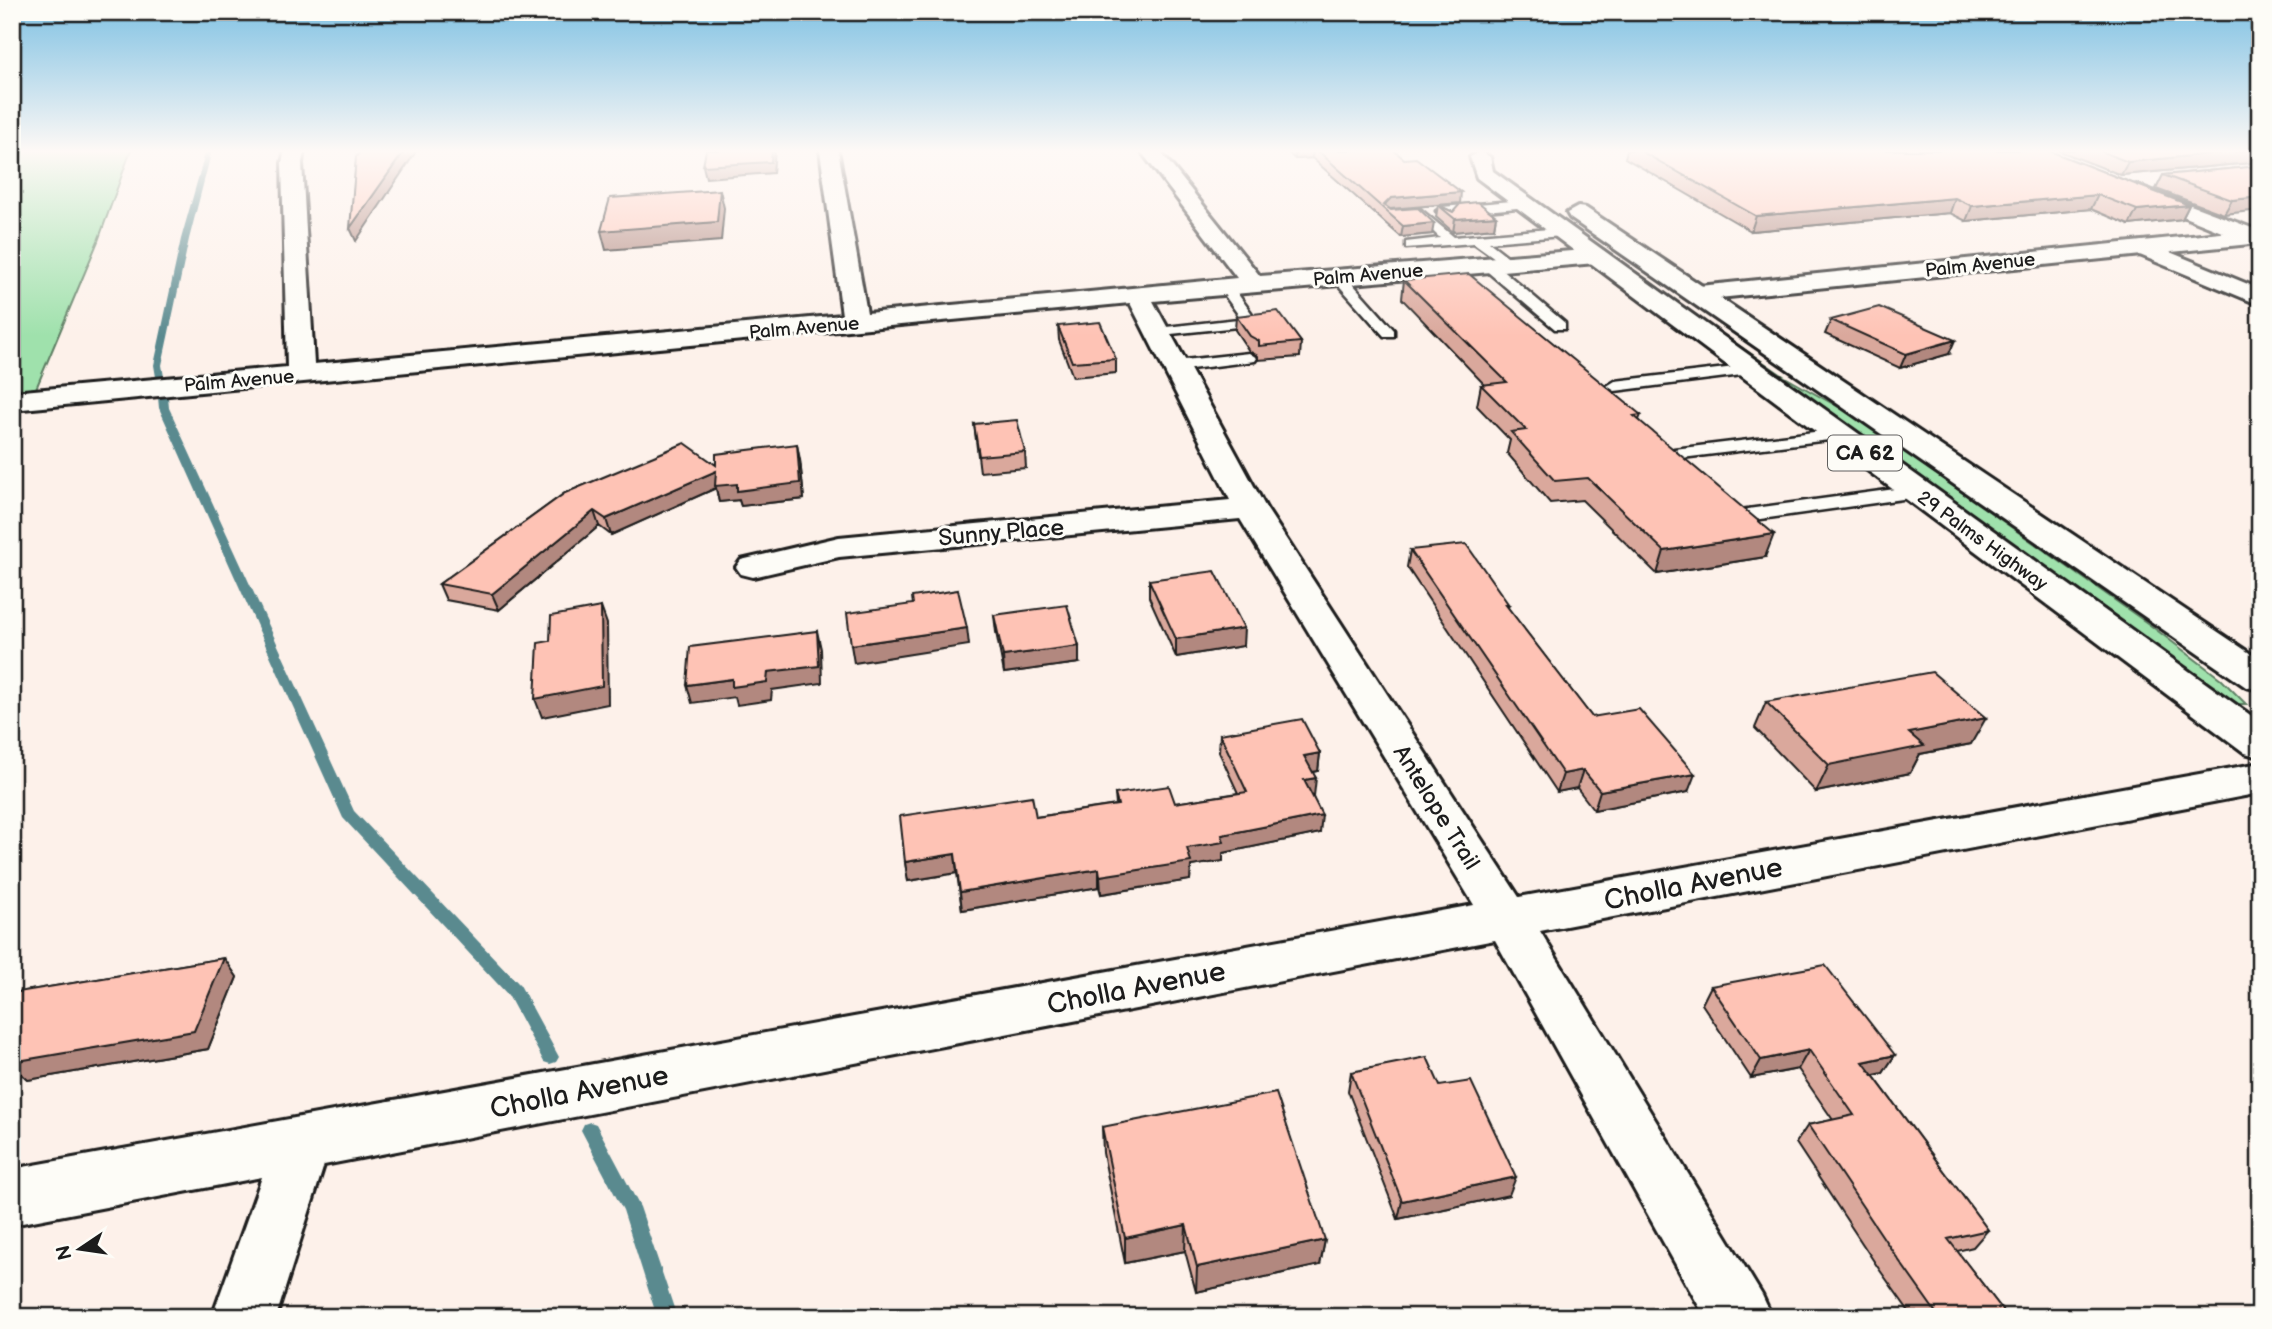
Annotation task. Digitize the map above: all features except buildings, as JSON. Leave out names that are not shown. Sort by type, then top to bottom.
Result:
[{"type":"street","points":[[294,212],[301,374]]},
{"type":"street","points":[[839,212],[856,322]]},
{"type":"street","points":[[1198,212],[1254,284]]},
{"type":"street","name":"29 Palms Highway","points":[[1535,212],[2260,743]]},
{"type":"street","name":"29 Palms Highway","points":[[1579,212],[2260,678]]},
{"type":"street","points":[[2192,212],[2256,236]]},
{"type":"street","name":"Palm Avenue","points":[[1699,293],[2256,236]]},
{"type":"street","points":[[2143,247],[2260,298]]},
{"type":"street","points":[[1596,256],[1618,258],[1670,295],[1806,379],[1844,392]]},
{"type":"street","name":"Palm Avenue","points":[[12,401],[856,322],[1157,331],[1225,286],[1596,256]]},
{"type":"street","name":"Antelope Trail","points":[[1157,331],[1250,508],[1507,918],[1740,1317]]},
{"type":"street","name":"Sunny Place","points":[[753,567],[839,547],[1250,508]]},
{"type":"street","name":"Cholla Avenue","points":[[12,1197],[2260,778]]},
{"type":"street","points":[[244,1317],[303,1143]]},
{"type":"lane","points":[[1451,241],[1415,213],[1456,212]]},
{"type":"lane","points":[[1482,212],[1512,236]]},
{"type":"lane","points":[[1410,245],[1451,241],[1472,235],[1512,236],[1562,232]]},
{"type":"lane","points":[[1472,235],[1560,326]]},
{"type":"lane","points":[[1339,277],[1389,333]]},
{"type":"lane","points":[[1157,331],[1242,323],[1248,318],[1225,286]]},
{"type":"lane","points":[[1157,331],[1249,358]]},
{"type":"lane","points":[[1615,386],[1752,370]]},
{"type":"lane","points":[[1674,454],[1839,434]]},
{"type":"lane","points":[[1740,516],[1917,492]]},
{"type":"green space","points":[[12,212],[109,212],[35,391],[12,393]]},
{"type":"green space","points":[[1639,277],[1785,377],[1851,414],[2150,625],[2221,679],[2246,704],[2235,704]]},
{"type":"waterway","points":[[160,377],[158,365],[192,212]]},
{"type":"waterway","points":[[163,397],[164,408],[348,814],[514,990],[550,1057]]},
{"type":"waterway","points":[[590,1130],[631,1207],[667,1317]]}]
